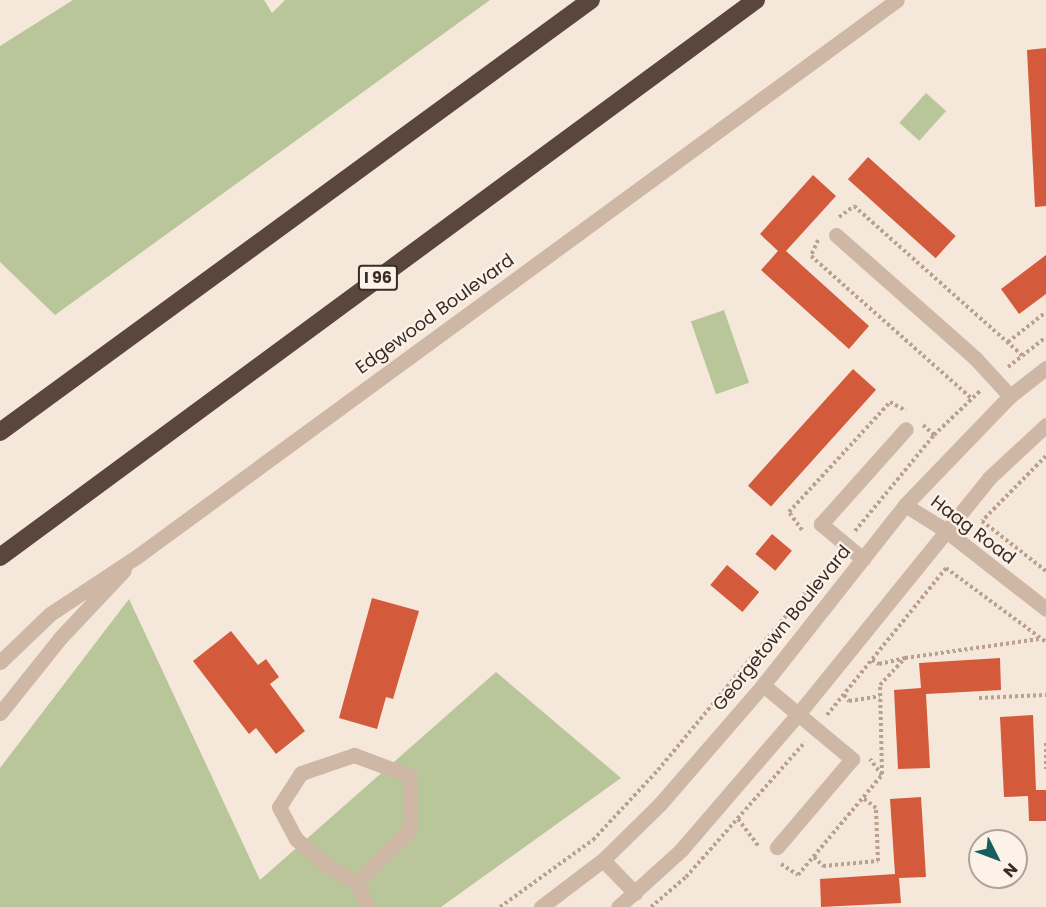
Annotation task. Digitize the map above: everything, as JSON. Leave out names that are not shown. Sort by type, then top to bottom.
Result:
[{"type":"highway","points":[[0,432],[591,0]]},
{"type":"highway","name":"I 96","points":[[0,557],[756,0]]},
{"type":"street","name":"Edgewood Boulevard","points":[[0,662],[50,614],[139,555],[897,0]]},
{"type":"street","points":[[836,235],[1010,396]]},
{"type":"street","name":"Georgetown Boulevard","points":[[541,907],[603,860],[660,804],[763,685],[905,505],[1010,396],[1046,368]]},
{"type":"street","points":[[618,907],[681,850],[799,713],[945,530],[990,478],[1046,425]]},
{"type":"street","points":[[863,559],[820,524],[906,429]]},
{"type":"street","name":"Haag Road","points":[[905,505],[945,530],[1046,609]]},
{"type":"street","points":[[0,713],[60,638],[139,555]]},
{"type":"street","points":[[763,685],[852,759],[777,847]]},
{"type":"street","points":[[357,882],[410,830],[410,776],[354,755],[301,772],[279,807],[296,839],[326,866],[357,882],[367,907]]},
{"type":"street","points":[[603,860],[635,893]]},
{"type":"path","points":[[1008,342],[1046,312]]},
{"type":"path","points":[[500,907],[593,840],[787,620],[845,544],[934,435],[994,379],[1046,337]]},
{"type":"path","points":[[1046,456],[982,521],[1046,571]]},
{"type":"path","points":[[651,907],[693,869],[816,729],[946,568],[1046,642]]},
{"type":"path","points":[[872,660],[879,664],[1040,638]]},
{"type":"path","points":[[882,775],[880,685],[906,658]]},
{"type":"path","points":[[844,695],[849,701],[880,696]]},
{"type":"path","points":[[979,698],[1046,695]]},
{"type":"path","points":[[1046,743],[1046,769]]},
{"type":"path","points":[[814,857],[823,866],[878,861],[876,808],[863,798]]},
{"type":"green space","points":[[73,0],[264,0],[272,13],[285,0],[490,0],[55,315],[0,262],[0,46]]},
{"type":"green space","points":[[926,93],[946,111],[919,141],[899,123]]},
{"type":"green space","points":[[724,310],[749,383],[716,394],[691,321]]},
{"type":"green space","points":[[129,599],[260,880],[496,672],[621,778],[441,907],[0,907],[0,768]]},
{"type":"building","points":[[1046,48],[1046,206],[1035,207],[1027,50]]},
{"type":"building","points":[[868,157],[956,236],[936,258],[848,179]]},
{"type":"building","points":[[813,175],[836,196],[786,251],[869,326],[849,349],[761,270],[778,251],[760,234]]},
{"type":"building","points":[[1046,255],[1046,294],[1019,314],[1001,289]]},
{"type":"building","points":[[853,369],[876,390],[771,506],[748,486]]},
{"type":"building","points":[[772,534],[792,551],[775,571],[755,554]]},
{"type":"building","points":[[727,565],[759,592],[742,612],[710,585]]},
{"type":"building","points":[[372,598],[419,611],[393,699],[386,697],[377,729],[339,718]]},
{"type":"building","points":[[231,631],[258,665],[266,659],[279,677],[270,684],[305,731],[276,754],[256,728],[249,734],[193,661]]},
{"type":"building","points":[[1000,658],[1001,690],[926,694],[930,768],[898,769],[894,690],[921,688],[919,663]]},
{"type":"building","points":[[1033,715],[1036,790],[1046,790],[1046,821],[1029,821],[1028,796],[1004,797],[1000,717]]},
{"type":"building","points":[[921,797],[926,877],[899,878],[901,903],[821,907],[820,879],[895,874],[890,799]]}]
